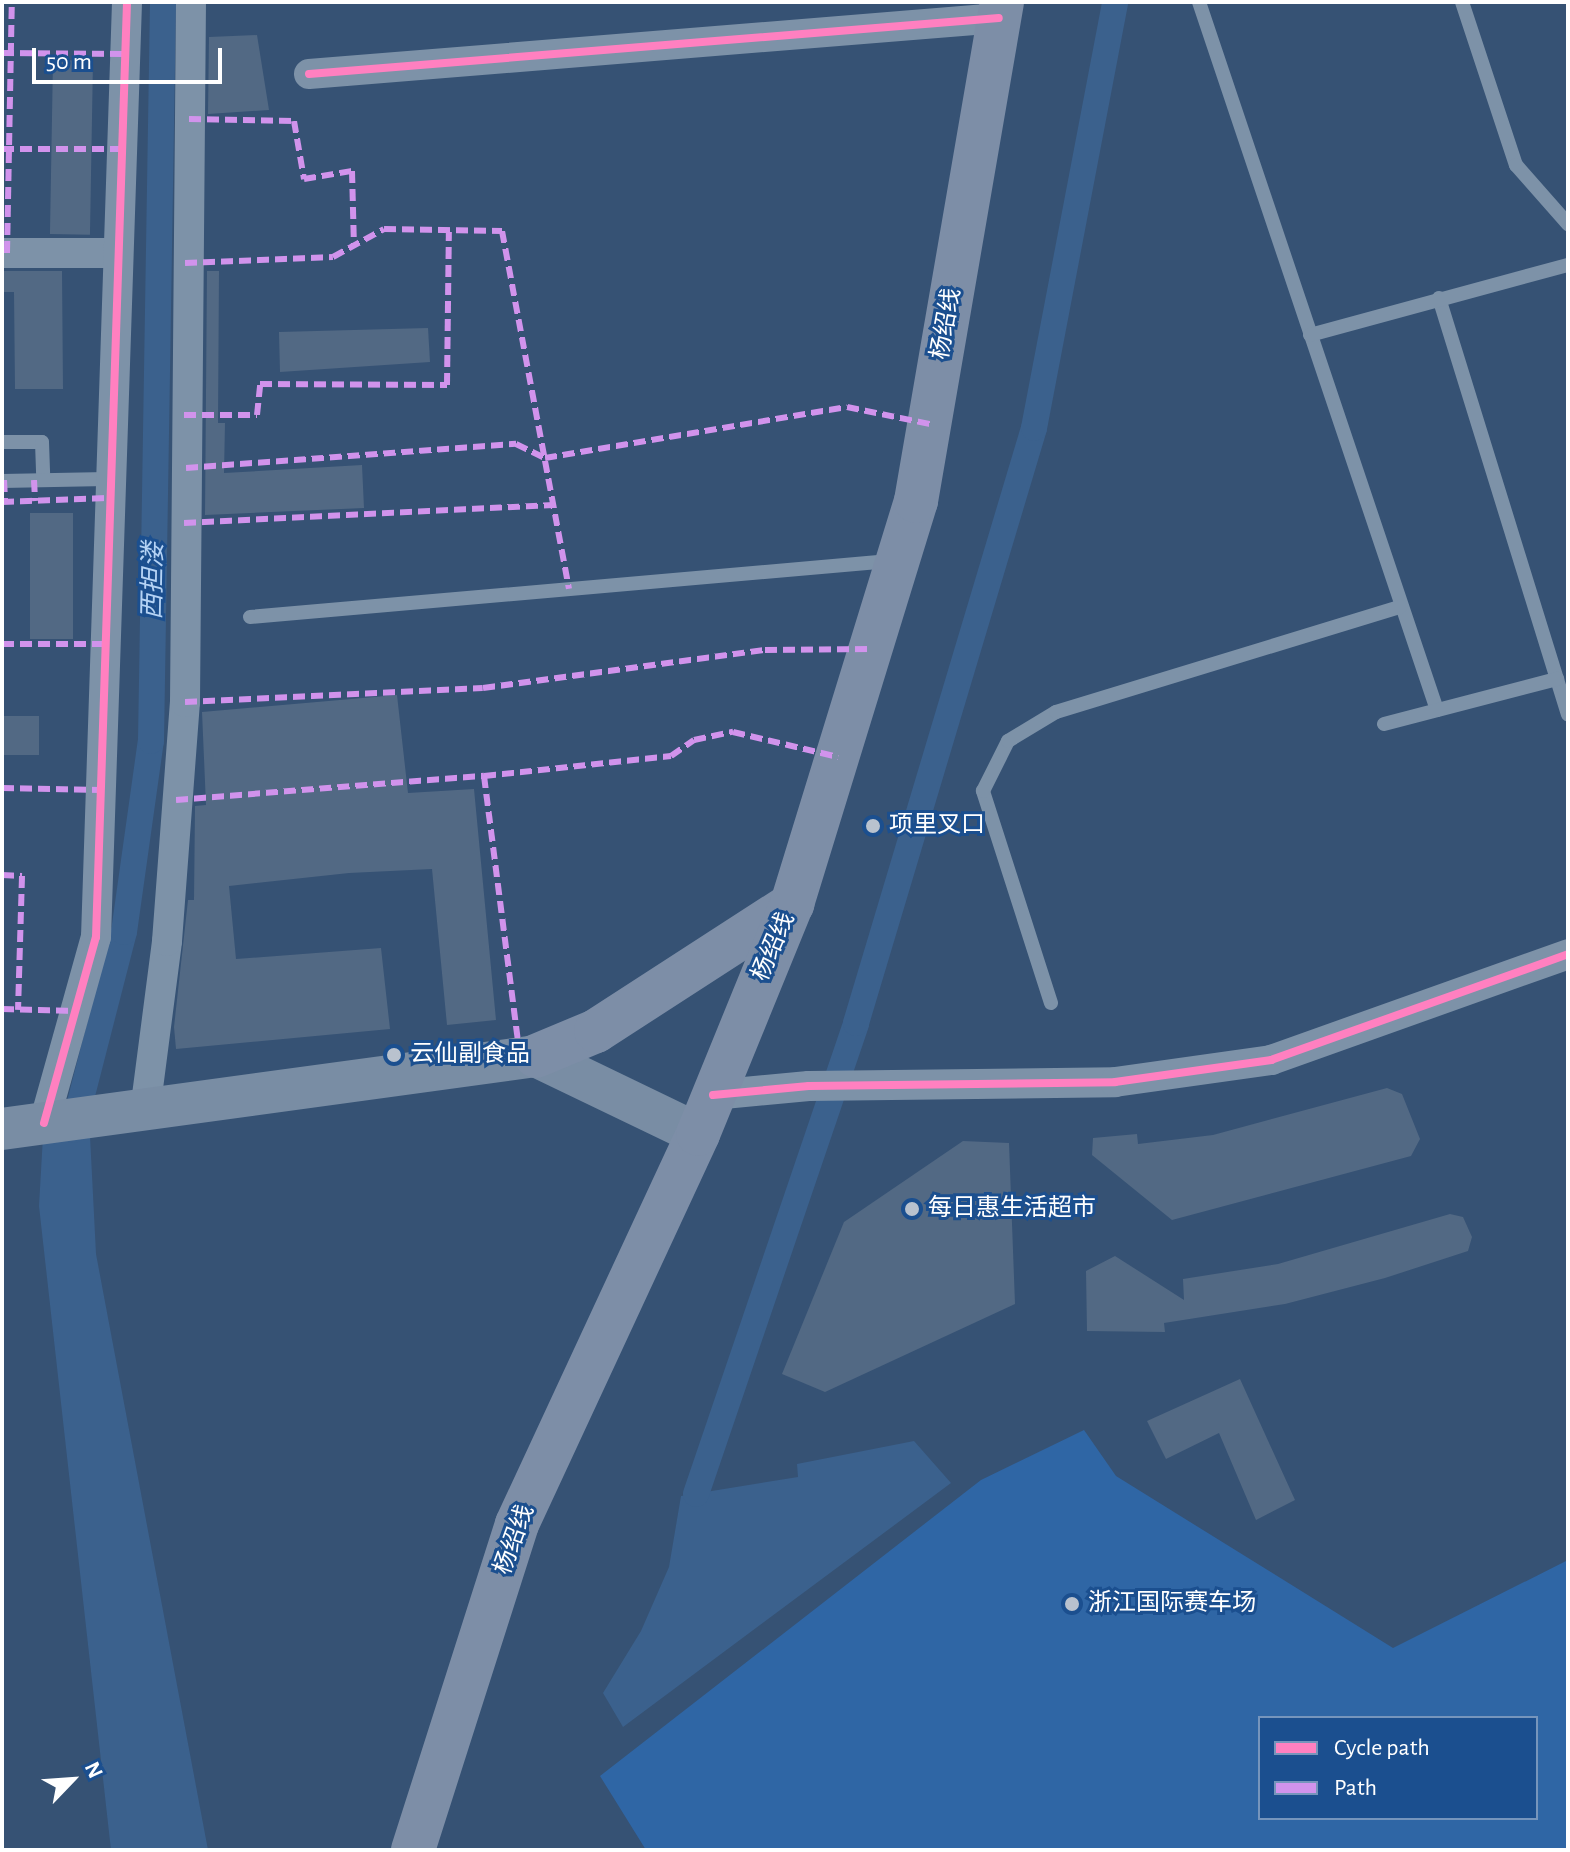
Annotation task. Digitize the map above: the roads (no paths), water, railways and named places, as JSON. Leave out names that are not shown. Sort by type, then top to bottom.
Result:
[{"type":"main road","name":"杨绍线","points":[[413,1850],[517,1524],[706,1114],[792,904],[916,501],[1001,10]]},
{"type":"main road","points":[[536,1056],[596,1031],[792,904]]},
{"type":"street","points":[[44,1123],[96,937],[107,479],[127,2]]},
{"type":"street","points":[[145,1111],[167,941],[185,702],[191,2]]},
{"type":"street","points":[[309,74],[1001,10]]},
{"type":"street","points":[[2,253],[117,253]]},
{"type":"street","points":[[2,1129],[536,1056],[706,1114],[809,1086],[1115,1082],[1271,1060],[1568,954]]},
{"type":"lane","points":[[1199,2],[1437,710]]},
{"type":"lane","points":[[1462,2],[1516,165],[1568,224]]},
{"type":"lane","points":[[1310,335],[1568,265]]},
{"type":"lane","points":[[1439,298],[1568,714]]},
{"type":"lane","points":[[2,442],[42,442],[43,480]]},
{"type":"lane","points":[[2,481],[107,479]]},
{"type":"lane","points":[[250,617],[898,561]]},
{"type":"lane","points":[[1051,1003],[983,791],[1008,741],[1056,712],[1400,607]]},
{"type":"lane","points":[[1384,724],[1557,679]]},
{"type":"waterway","name":"西担溇","points":[[73,1130],[124,932],[151,741],[163,2]]},
{"type":"waterway","points":[[696,1494],[856,1023],[1034,428],[1115,2]]},
{"type":"place","name":"项里叉口","points":[[873,826]]},
{"type":"place","name":"云仙副食品","points":[[394,1055]]},
{"type":"place","name":"每日惠生活超市","points":[[912,1209]]},
{"type":"place","name":"浙江国际赛车场","points":[[1072,1604]]}]
